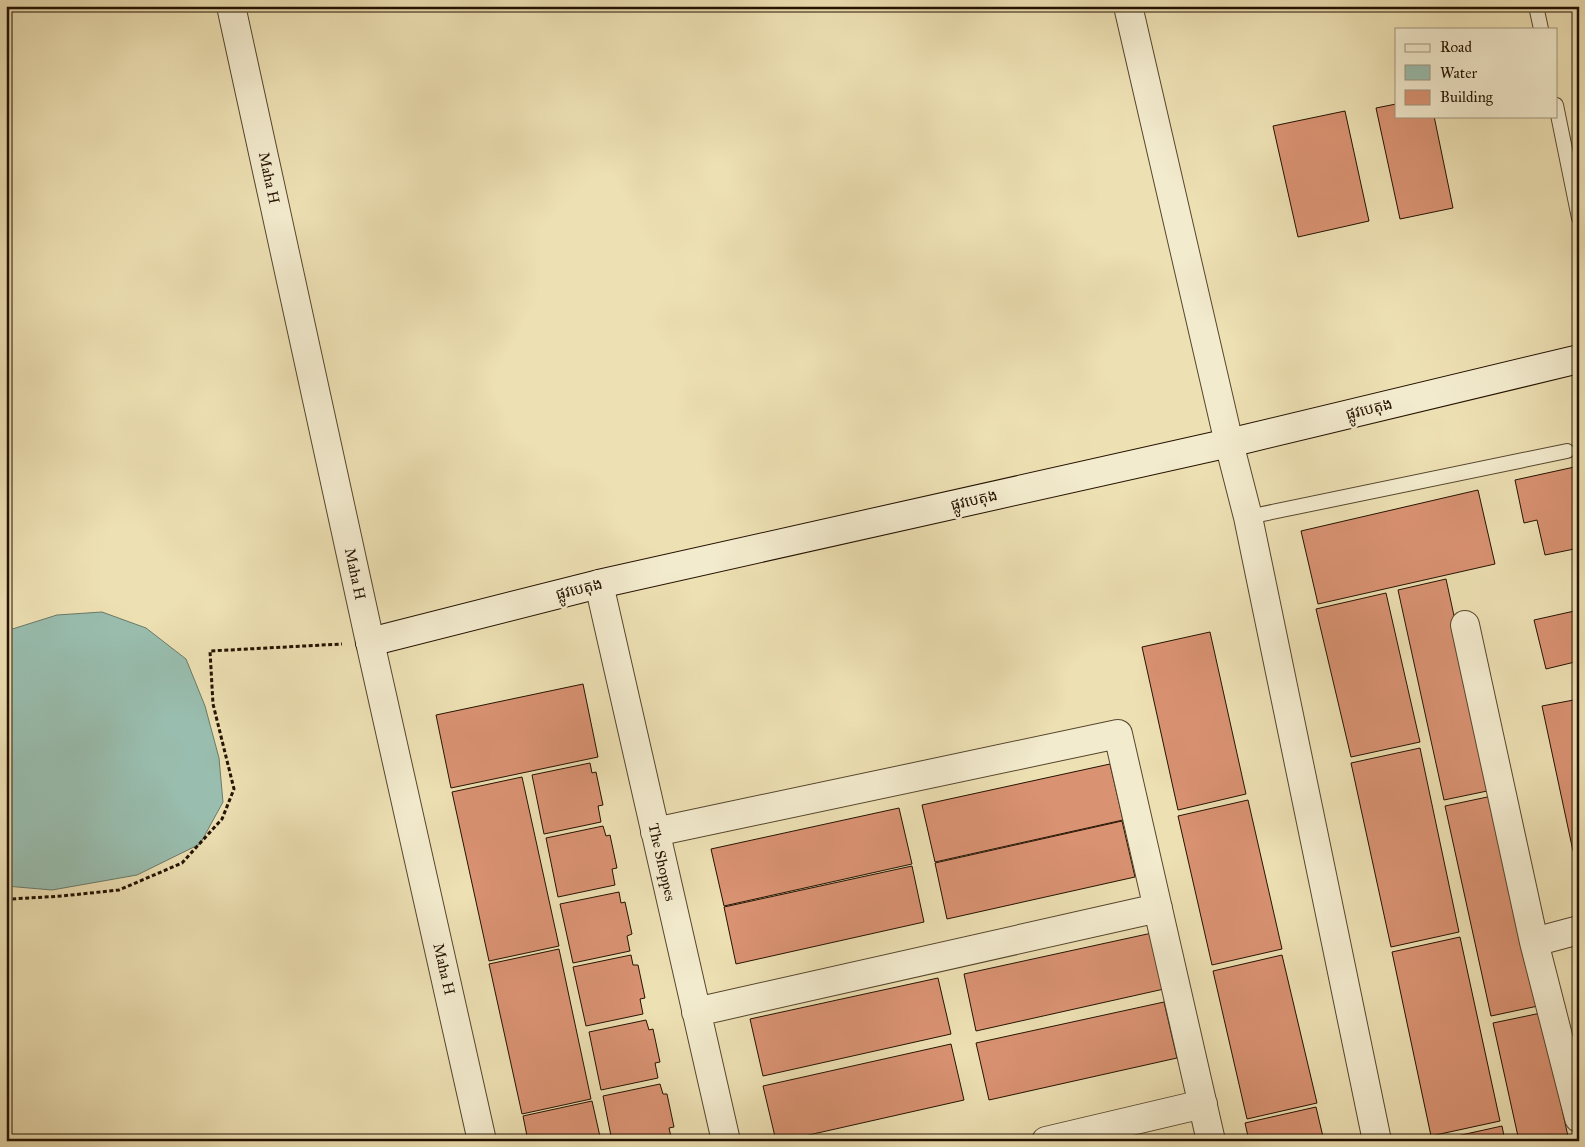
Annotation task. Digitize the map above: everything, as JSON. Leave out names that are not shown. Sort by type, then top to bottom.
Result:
[{"type":"street","name":"Maha H","points":[[231,6],[370,642],[482,1141]]},
{"type":"street","points":[[1128,6],[1229,443],[1248,517],[1377,1141]]},
{"type":"street","name":"ផ្លូវបេតុង","points":[[370,642],[599,584],[1229,443],[1579,359]]},
{"type":"street","name":"The Shoppes","points":[[599,584],[726,1141]]},
{"type":"street","points":[[1465,625],[1534,942],[1579,1118]]},
{"type":"street","points":[[655,832],[1118,734],[1211,1141]]},
{"type":"street","points":[[696,1012],[1158,908]]},
{"type":"street","points":[[1534,942],[1579,930]]},
{"type":"street","points":[[1046,1141],[1202,1104]]},
{"type":"lane","points":[[1536,6],[1541,28]]},
{"type":"lane","points":[[1558,116],[1579,218]]},
{"type":"lane","points":[[1248,517],[1567,451]]},
{"type":"path","points":[[6,901],[119,890],[182,863],[222,819],[234,789],[213,704],[210,651],[370,642]]},
{"type":"water","points":[[102,612],[146,628],[186,659],[205,706],[219,758],[223,802],[200,844],[137,875],[52,890],[6,886],[6,631],[57,615]]},
{"type":"building","points":[[1395,104],[1395,118],[1434,118],[1453,208],[1400,219],[1376,108]]},
{"type":"building","points":[[1345,111],[1369,221],[1298,237],[1273,126]]},
{"type":"building","points":[[1579,466],[1579,548],[1545,555],[1537,520],[1524,523],[1515,480]]},
{"type":"building","points":[[1478,490],[1495,564],[1318,604],[1301,531]]},
{"type":"building","points":[[1446,579],[1492,790],[1444,800],[1398,590]]},
{"type":"building","points":[[1386,593],[1420,742],[1351,757],[1316,609]]},
{"type":"building","points":[[1579,610],[1579,661],[1546,669],[1534,620]]},
{"type":"building","points":[[1210,632],[1246,794],[1178,810],[1142,647]]},
{"type":"building","points":[[583,684],[598,757],[451,788],[436,715]]},
{"type":"building","points":[[1579,699],[1579,849],[1573,851],[1542,706]]},
{"type":"building","points":[[1420,748],[1459,932],[1391,947],[1351,763]]},
{"type":"building","points":[[590,763],[592,773],[596,772],[603,805],[598,806],[601,822],[544,834],[532,775]]},
{"type":"building","points":[[1110,764],[1123,820],[935,862],[922,805]]},
{"type":"building","points":[[522,777],[559,946],[489,961],[452,792]]},
{"type":"building","points":[[1492,796],[1538,1006],[1491,1016],[1445,806]]},
{"type":"building","points":[[1248,800],[1282,949],[1212,965],[1178,816]]},
{"type":"building","points":[[899,808],[912,864],[724,906],[711,849]]},
{"type":"building","points":[[1122,821],[1135,877],[947,919],[935,863]]},
{"type":"building","points":[[603,826],[606,836],[610,835],[617,868],[612,869],[615,885],[558,897],[546,838]]},
{"type":"building","points":[[912,866],[924,922],[736,964],[724,907]]},
{"type":"building","points":[[619,892],[621,903],[625,902],[632,934],[627,936],[630,951],[573,963],[560,904]]},
{"type":"building","points":[[1152,933],[1164,989],[976,1031],[964,974]]},
{"type":"building","points":[[1460,937],[1500,1121],[1431,1136],[1392,952]]},
{"type":"building","points":[[559,949],[591,1099],[522,1114],[489,964]]},
{"type":"building","points":[[631,955],[633,965],[638,965],[645,998],[640,999],[643,1014],[586,1026],[573,967]]},
{"type":"building","points":[[1282,955],[1317,1103],[1247,1119],[1213,971]]},
{"type":"building","points":[[938,978],[951,1034],[763,1076],[750,1019]]},
{"type":"building","points":[[1164,1002],[1177,1058],[989,1100],[976,1043]]},
{"type":"building","points":[[1541,1013],[1569,1141],[1519,1141],[1493,1023]]},
{"type":"building","points":[[646,1020],[649,1030],[653,1029],[660,1062],[655,1063],[658,1078],[601,1090],[589,1032]]},
{"type":"building","points":[[951,1044],[964,1100],[776,1141],[763,1086]]},
{"type":"building","points":[[660,1084],[663,1094],[667,1094],[674,1127],[669,1128],[672,1141],[612,1141],[603,1096]]},
{"type":"building","points":[[592,1101],[601,1141],[528,1141],[523,1116]]},
{"type":"building","points":[[1316,1107],[1324,1141],[1249,1141],[1245,1123]]},
{"type":"building","points":[[1502,1126],[1505,1141],[1434,1141]]}]
